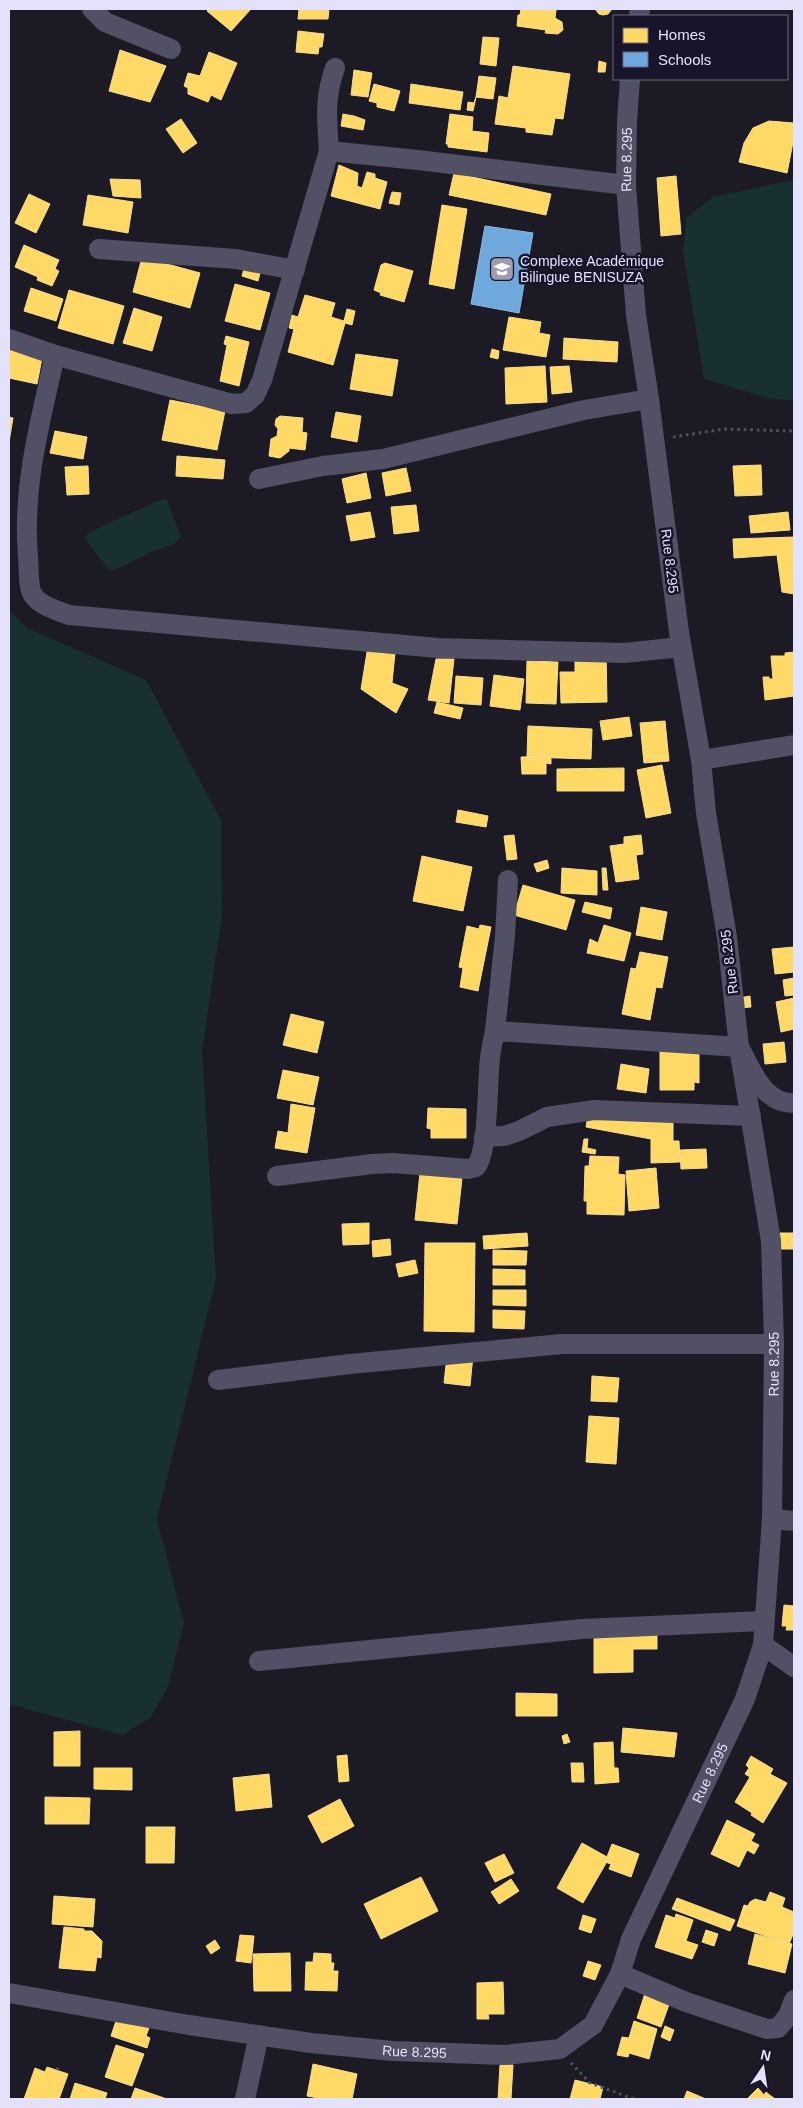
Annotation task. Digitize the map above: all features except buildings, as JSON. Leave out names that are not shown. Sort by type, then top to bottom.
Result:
[{"type":"street","points":[[92,9],[105,22],[171,48]]},
{"type":"street","points":[[9,338],[55,355],[232,404],[246,403],[255,395],[262,380],[329,151],[326,104],[327,93],[335,68]]},
{"type":"street","name":"Rue 8.295","points":[[9,1993],[159,2020],[311,2043],[394,2051],[473,2055],[505,2055],[560,2048],[593,2025],[620,1974],[631,1940],[745,1699],[763,1645],[772,1519],[774,1344],[770,1241],[739,1048],[727,937],[706,814],[701,760],[681,647],[655,440],[636,315],[626,185],[630,80]]},
{"type":"street","points":[[329,151],[626,185]]},
{"type":"street","points":[[99,249],[236,258],[294,270]]},
{"type":"street","points":[[55,355],[30,464],[27,495],[26,531],[32,592],[45,606],[69,615],[438,648],[624,652],[681,647]]},
{"type":"street","points":[[259,479],[323,466],[383,459],[584,410],[649,399]]},
{"type":"street","points":[[701,760],[794,745]]},
{"type":"street","points":[[277,1176],[393,1163],[476,1168],[480,1162],[484,1136],[490,1056],[495,1031],[505,936],[508,880]]},
{"type":"street","points":[[495,1031],[739,1048],[765,1092],[774,1099],[794,1103]]},
{"type":"street","points":[[484,1136],[504,1136],[547,1117],[594,1110],[751,1116]]},
{"type":"street","points":[[218,1380],[350,1364],[562,1344],[774,1344]]},
{"type":"street","points":[[772,1519],[794,1521]]},
{"type":"street","points":[[259,1661],[582,1629],[764,1621]]},
{"type":"street","points":[[763,1645],[794,1667]]},
{"type":"street","points":[[620,1974],[686,2002],[768,2029],[778,2028],[788,2016],[794,2000]]},
{"type":"street","points":[[246,2099],[259,2035]]},
{"type":"path","points":[[655,440],[724,429],[794,431]]},
{"type":"path","points":[[560,2048],[590,2083],[634,2099]]},
{"type":"path","points":[[57,2070],[59,2064]]},
{"type":"green space","points":[[794,180],[794,400],[771,399],[704,379],[683,251],[687,217],[713,197]]},
{"type":"green space","points":[[162,499],[167,500],[181,537],[174,544],[149,553],[121,567],[113,570],[108,569],[85,539],[89,532]]},
{"type":"green space","points":[[9,610],[27,628],[146,680],[221,820],[222,916],[202,1051],[216,1279],[157,1519],[184,1623],[168,1686],[151,1717],[122,1735],[9,1704]]},
{"type":"place","name":"Complexe Académique Bilingue BENISUZA","points":[[502,269]]}]
